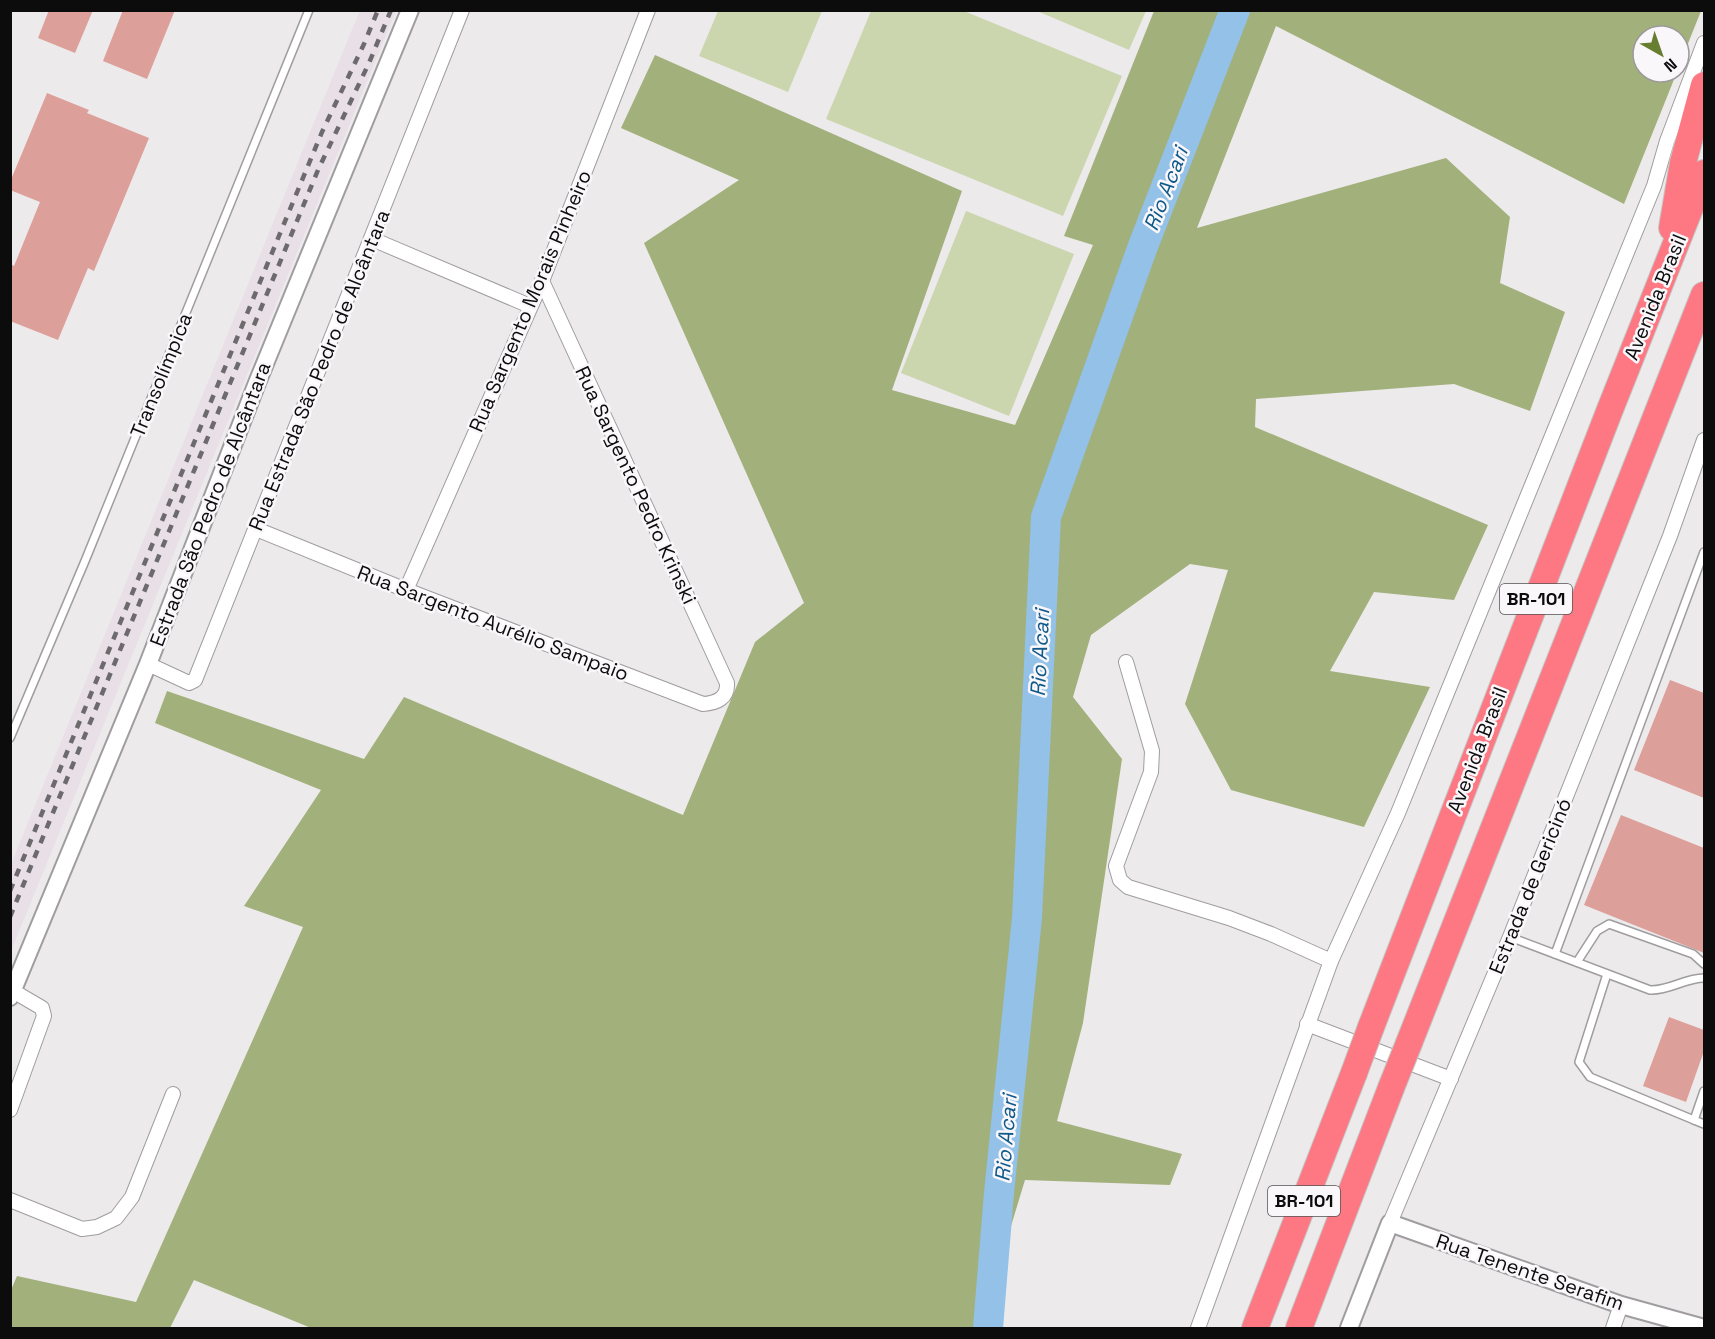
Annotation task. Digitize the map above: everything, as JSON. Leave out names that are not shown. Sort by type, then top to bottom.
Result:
[{"type":"highway","points":[[1669,262],[1673,217],[1683,163],[1704,85]]},
{"type":"highway","name":"Avenida Brasil","points":[[1255,1329],[1419,898],[1704,173]]},
{"type":"highway","name":"BR-101","points":[[1299,1329],[1391,1088],[1704,295]]},
{"type":"street","name":"Estrada São Pedro de Alcântara","points":[[12,994],[148,664],[262,372],[410,10]]},
{"type":"street","name":"Rua Estrada São Pedro de Alcântara","points":[[148,664],[189,682],[195,680],[462,10]]},
{"type":"street","name":"Rua Sargento Morais Pinheiro","points":[[406,590],[542,281],[648,10]]},
{"type":"street","points":[[1198,1329],[1331,961],[1398,813],[1654,186],[1667,141],[1704,43]]},
{"type":"street","points":[[372,239],[530,306]]},
{"type":"street","name":"Rua Sargento Pedro Krinski","points":[[542,281],[727,683],[728,690]]},
{"type":"street","name":"Estrada de Gericinó","points":[[1349,1329],[1390,1223],[1510,937],[1670,536],[1704,440]]},
{"type":"street","name":"Rua Sargento Aurélio Sampaio","points":[[256,529],[406,590],[703,704],[713,704],[722,699],[728,690]]},
{"type":"street","points":[[1126,662],[1143,716],[1152,751],[1152,761],[1145,792],[1116,866],[1120,880],[1128,887],[1250,926],[1331,961]]},
{"type":"street","points":[[10,1110],[44,1016],[42,1008],[12,994]]},
{"type":"street","points":[[1307,1024],[1451,1079]]},
{"type":"street","points":[[10,1200],[82,1229],[97,1227],[116,1218],[132,1197],[173,1094]]},
{"type":"street","name":"Rua Tenente Serafim","points":[[1390,1223],[1621,1305],[1704,1328]]},
{"type":"street","points":[[1613,1329],[1621,1305]]},
{"type":"lane","name":"Transolímpica","points":[[10,738],[139,430],[309,10]]},
{"type":"lane","points":[[1555,954],[1704,552]]},
{"type":"lane","points":[[1577,962],[1597,931],[1609,924],[1693,954],[1704,964]]},
{"type":"lane","points":[[1510,937],[1650,990],[1704,978]]},
{"type":"lane","points":[[1607,974],[1579,1062],[1590,1077],[1704,1124]]},
{"type":"lane","points":[[1694,1120],[1704,1091]]},
{"type":"shaded area","points":[[360,10],[396,11],[11,951],[11,864]]},
{"type":"green space","points":[[1146,10],[1129,50],[1037,11]]},
{"type":"green space","points":[[718,11],[822,11],[788,92],[699,56]]},
{"type":"green space","points":[[871,11],[964,11],[1122,76],[1063,216],[826,119]]},
{"type":"green space","points":[[1154,11],[1701,11],[1691,36],[1691,24],[1631,24],[1631,84],[1672,84],[1624,204],[1276,26],[1197,228],[1446,158],[1510,217],[1500,283],[1565,312],[1530,411],[1454,384],[1256,399],[1255,427],[1488,525],[1454,600],[1374,592],[1330,671],[1430,687],[1364,827],[1231,790],[1185,704],[1228,570],[1190,564],[1091,635],[1073,697],[1122,759],[1083,1023],[1057,1121],[1182,1154],[1170,1185],[1025,1180],[980,1328],[311,1328],[194,1280],[170,1328],[11,1328],[11,1290],[17,1276],[136,1302],[303,927],[244,906],[321,790],[155,723],[167,691],[364,759],[404,697],[683,815],[755,642],[804,603],[644,243],[739,180],[621,128],[655,55],[962,191],[892,390],[1015,425],[1093,245],[1064,236]]},
{"type":"green space","points":[[966,211],[1074,254],[1009,416],[901,373]]},
{"type":"building","points":[[49,10],[93,10],[75,53],[38,38]]},
{"type":"building","points":[[123,10],[175,10],[147,79],[103,61]]},
{"type":"building","points":[[47,93],[89,110],[87,113],[149,138],[94,271],[88,268],[58,340],[10,321],[10,264],[14,266],[40,202],[10,190],[10,182]]},
{"type":"building","points":[[1670,680],[1704,693],[1704,798],[1634,770]]},
{"type":"building","points":[[1621,815],[1704,848],[1704,953],[1584,905]]},
{"type":"building","points":[[1669,1017],[1704,1030],[1704,1051],[1686,1102],[1643,1086]]},
{"type":"waterway","name":"Rio Acari","points":[[988,1328],[999,1193],[1027,918],[1046,517],[1143,246],[1235,10]]},
{"type":"railway","points":[[10,891],[322,132],[378,10]]},
{"type":"railway","points":[[10,917],[318,170],[369,63],[391,10]]}]
